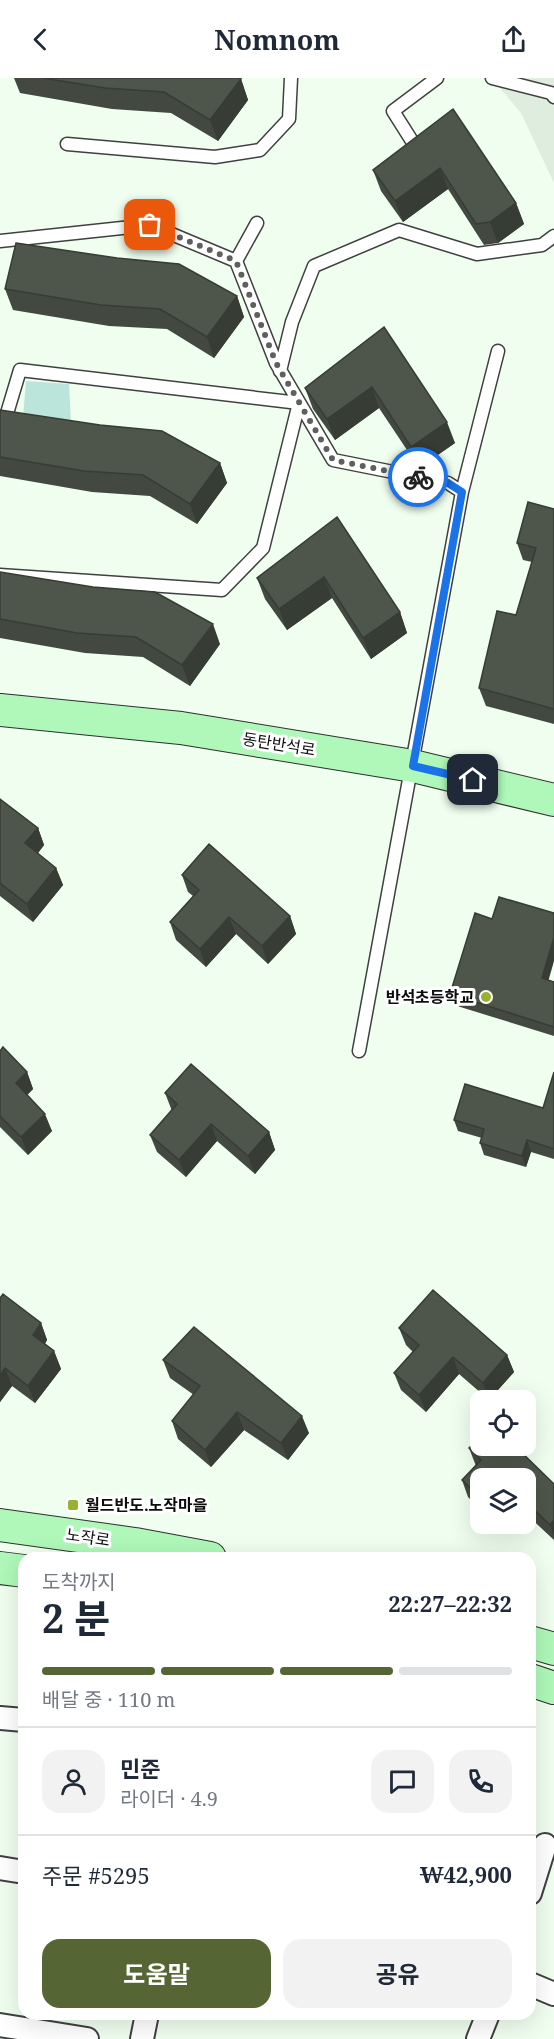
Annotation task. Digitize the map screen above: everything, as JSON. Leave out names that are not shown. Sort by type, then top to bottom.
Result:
[{"type":"street","name":"동탄반석로","points":[[0,710],[181,728],[413,766],[554,800]]},
{"type":"street","name":"노작로","points":[[0,1524],[178,1552]]},
{"type":"street","points":[[0,1568],[18,1570]]},
{"type":"street","points":[[536,1644],[554,1649]]},
{"type":"street","points":[[536,1682],[554,1688]]},
{"type":"street","points":[[0,1718],[18,1720]]},
{"type":"street","points":[[536,1870],[543,1844]]},
{"type":"street","points":[[0,1868],[18,1871]]},
{"type":"street","points":[[536,1986],[554,1994]]},
{"type":"street","points":[[142,2039],[146,2020]]},
{"type":"street","points":[[478,2039],[486,2020]]},
{"type":"street","points":[[0,2025],[87,2039]]},
{"type":"lane","points":[[67,144],[215,157],[260,150],[290,119],[291,78]]},
{"type":"lane","points":[[417,149],[393,111],[437,78]]},
{"type":"lane","points":[[492,78],[551,93],[554,97]]},
{"type":"lane","points":[[236,261],[257,224]]},
{"type":"lane","points":[[0,241],[150,225],[236,261],[280,371],[333,460],[448,483],[462,492]]},
{"type":"lane","points":[[280,371],[292,322],[314,266],[399,230],[477,254],[542,245],[554,236]]},
{"type":"lane","points":[[359,1052],[462,492],[498,351]]},
{"type":"lane","points":[[5,420],[20,370],[299,403]]},
{"type":"lane","points":[[0,575],[222,590],[263,548],[299,403]]},
{"type":"shaded area","points":[[509,78],[554,78],[554,183],[521,113],[499,87]]},
{"type":"shaded area","points":[[26,381],[69,384],[71,423],[23,418]]},
{"type":"building","points":[[43,78],[241,79],[210,120],[164,92],[105,88]]},
{"type":"building","points":[[453,109],[516,203],[490,222],[476,224],[440,168],[395,201],[373,170]]},
{"type":"building","points":[[16,243],[117,258],[179,264],[237,296],[207,337],[160,309],[101,305],[5,289]]},
{"type":"building","points":[[384,327],[447,422],[411,447],[372,387],[327,419],[305,388]]},
{"type":"building","points":[[0,410],[100,425],[162,431],[220,463],[190,504],[143,475],[84,471],[0,457]]},
{"type":"building","points":[[528,502],[554,509],[554,709],[479,688],[497,611],[516,615],[536,548],[517,543]]},
{"type":"building","points":[[337,517],[400,612],[363,638],[324,577],[279,609],[257,578]]},
{"type":"building","points":[[0,572],[93,587],[155,592],[213,624],[182,665],[136,637],[77,633],[0,619]]},
{"type":"building","points":[[0,799],[38,828],[25,843],[56,868],[27,904],[0,883]]},
{"type":"building","points":[[209,844],[290,916],[262,946],[229,917],[200,949],[170,922],[199,890],[182,875]]},
{"type":"building","points":[[499,897],[554,913],[554,937],[542,978],[554,982],[554,1027],[450,994],[475,913],[492,919]]},
{"type":"building","points":[[3,1047],[27,1072],[16,1083],[45,1114],[21,1137],[0,1116],[0,1051]]},
{"type":"building","points":[[191,1064],[269,1132],[248,1156],[211,1124],[179,1160],[150,1135],[177,1104],[165,1093]]},
{"type":"building","points":[[554,1072],[554,1149],[527,1140],[522,1156],[480,1143],[484,1129],[454,1120],[465,1084],[543,1108]]},
{"type":"building","points":[[433,1290],[507,1355],[483,1383],[453,1357],[419,1395],[394,1373],[419,1345],[399,1328]]},
{"type":"building","points":[[3,1294],[41,1323],[33,1335],[54,1351],[28,1386],[5,1368],[0,1376],[0,1298]]},
{"type":"building","points":[[194,1327],[302,1416],[281,1443],[237,1412],[205,1450],[172,1421],[200,1386],[163,1360]]},
{"type":"building","points":[[477,1456],[525,1456],[554,1484],[554,1520],[550,1525],[536,1512],[536,1468],[473,1468],[481,1460]]},
{"type":"building","points":[[470,1472],[470,1488],[462,1480]]},
{"type":"way so far","points":[[150,225],[236,261],[276,363],[333,460],[418,477]]},
{"type":"place","name":"반석초등학교","points":[[486,997]]},
{"type":"place","name":"월드반도.노작마을","points":[[73,1505]]},
{"type":"route","points":[[418,477],[448,483],[462,492],[413,766],[473,780]]}]
